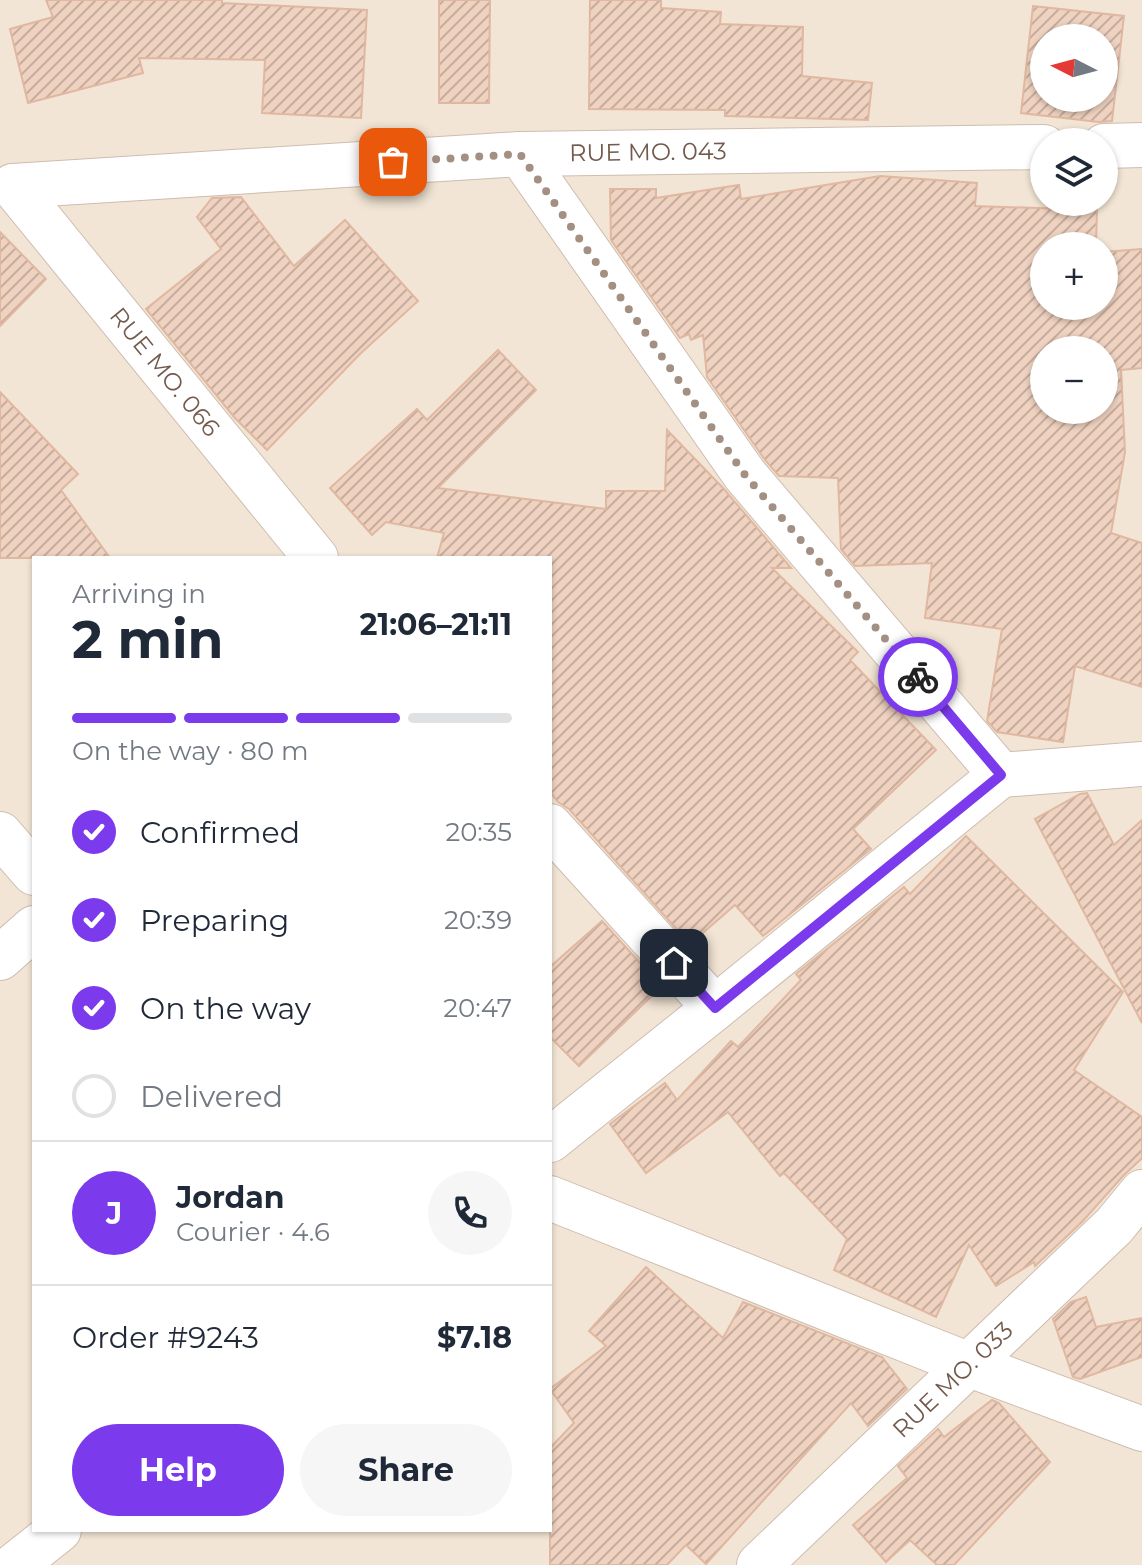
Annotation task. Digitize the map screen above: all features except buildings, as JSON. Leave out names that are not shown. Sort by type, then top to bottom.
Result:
[{"type":"street","points":[[1118,146],[1142,145]]},
{"type":"street","name":"RUE MO. 043","points":[[13,186],[520,154],[1030,147]]},
{"type":"street","points":[[520,154],[745,475],[1001,775]]},
{"type":"street","name":"RUE MO. 066","points":[[13,186],[314,556]]},
{"type":"street","points":[[552,1138],[1001,775],[1142,764]]},
{"type":"street","points":[[552,828],[715,1008]]},
{"type":"street","points":[[0,834],[32,871]]},
{"type":"street","points":[[0,958],[32,930]]},
{"type":"street","name":"RUE MO. 033","points":[[759,1565],[1114,1226],[1142,1192]]},
{"type":"street","points":[[552,1199],[967,1364],[1142,1429]]},
{"type":"street","points":[[15,1565],[56,1532]]},
{"type":"shaded area","points":[[0,0],[1142,0],[1142,1565],[0,1565]]},
{"type":"way so far","points":[[393,162],[520,154],[745,475],[918,677]]},
{"type":"route","points":[[674,963],[715,1008],[1001,775],[918,677]]}]
